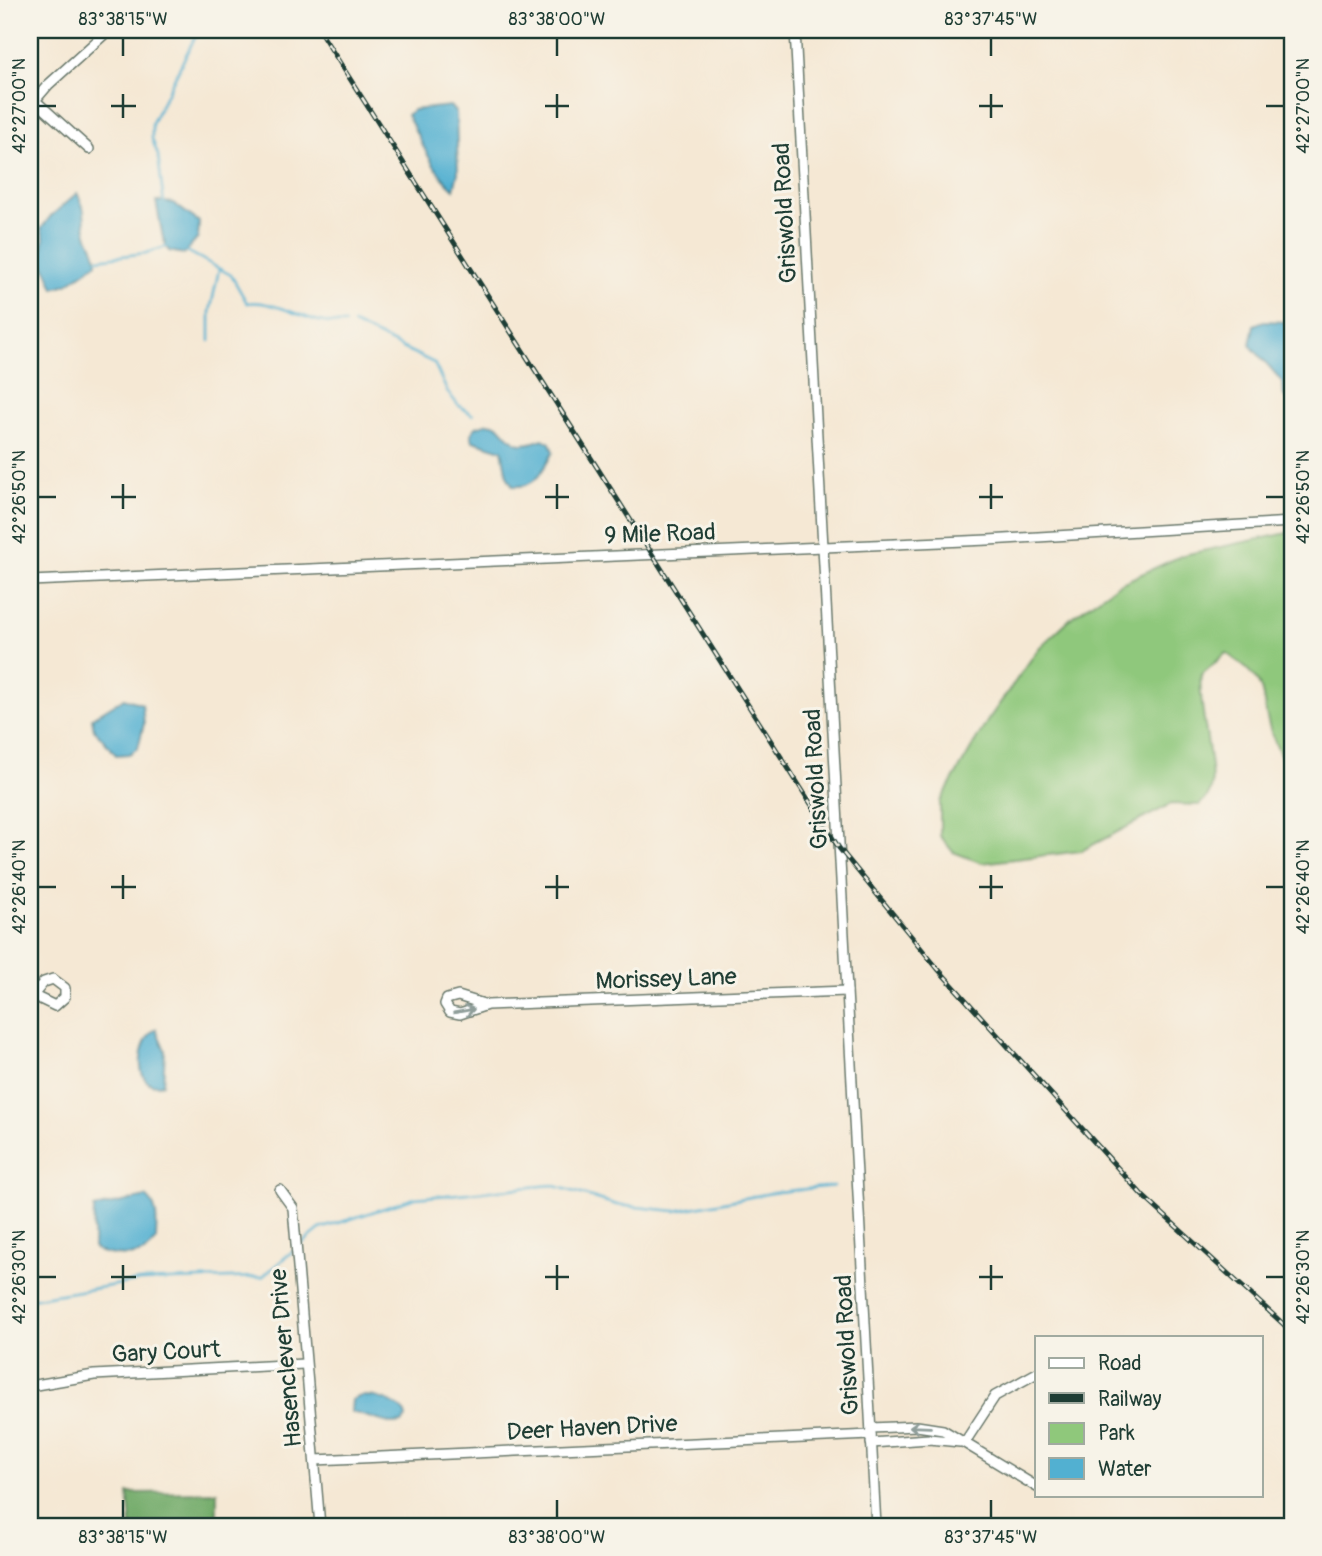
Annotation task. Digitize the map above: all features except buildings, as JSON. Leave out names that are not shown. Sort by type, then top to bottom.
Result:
[{"type":"street","points":[[89,149],[31,101],[110,30]]},
{"type":"street","name":"Griswold Road","points":[[795,30],[876,1526]]},
{"type":"street","name":"9 Mile Road","points":[[30,581],[822,547],[1292,523]]},
{"type":"street","name":"Morissey Lane","points":[[487,1005],[847,991]]},
{"type":"street","name":"Hasenclever Drive","points":[[280,1190],[293,1208],[304,1364],[320,1526]]},
{"type":"street","name":"Gary Court","points":[[30,1386],[94,1375],[304,1364]]},
{"type":"street","points":[[965,1442],[995,1396],[1035,1374]]},
{"type":"street","points":[[871,1435],[926,1426],[943,1430],[1035,1486]]},
{"type":"street","points":[[871,1435],[965,1442]]},
{"type":"street","name":"Deer Haven Drive","points":[[315,1460],[871,1435]]},
{"type":"green space","points":[[1292,532],[1292,781],[1272,735],[1257,681],[1226,653],[1201,675],[1212,784],[1209,794],[1199,805],[1171,804],[1081,851],[982,863],[953,852],[940,836],[940,802],[988,720],[1039,648],[1072,617],[1117,585],[1183,555]]},
{"type":"green space","points":[[217,1492],[217,1526],[131,1526],[128,1493]]},
{"type":"water","points":[[450,106],[456,113],[458,173],[454,189],[433,163],[407,115],[413,110]]},
{"type":"water","points":[[77,193],[97,263],[67,284],[54,288],[42,259],[44,237],[41,229],[50,217]]},
{"type":"water","points":[[156,201],[173,203],[199,222],[198,238],[184,254],[169,251],[163,238]]},
{"type":"water","points":[[1264,321],[1287,322],[1292,330],[1292,402],[1284,396],[1282,381],[1250,345],[1254,325]]},
{"type":"water","points":[[488,423],[498,425],[517,443],[527,444],[543,439],[550,443],[553,452],[538,477],[528,484],[513,486],[507,476],[502,450],[473,441],[471,434],[476,427]]},
{"type":"water","points":[[124,698],[142,704],[144,724],[138,748],[129,754],[116,755],[94,729],[92,718]]},
{"type":"water","points":[[156,1029],[165,1050],[163,1084],[153,1084],[146,1080],[142,1073],[145,1043]]},
{"type":"water","points":[[146,1197],[153,1206],[157,1222],[156,1240],[147,1250],[139,1254],[118,1255],[93,1248],[94,1208]]},
{"type":"water","points":[[361,1396],[389,1401],[404,1411],[406,1418],[402,1423],[392,1424],[351,1412],[352,1400]]},
{"type":"waterway","points":[[164,205],[158,155],[152,139],[152,123],[194,39],[200,34],[229,30]]},
{"type":"waterway","points":[[97,259],[146,253],[169,246]]},
{"type":"waterway","points":[[185,250],[231,275],[247,303],[271,305],[319,321],[345,324]]},
{"type":"waterway","points":[[210,341],[210,312],[219,269]]},
{"type":"waterway","points":[[353,324],[434,363],[447,391],[458,405],[473,415]]},
{"type":"waterway","points":[[298,1247],[320,1229],[415,1198],[552,1185],[617,1205],[675,1211],[777,1192],[834,1186]]},
{"type":"waterway","points":[[30,1299],[140,1281],[262,1277],[293,1251]]},
{"type":"railway","points":[[319,30],[839,848],[938,969],[1143,1196],[1292,1332]]}]
